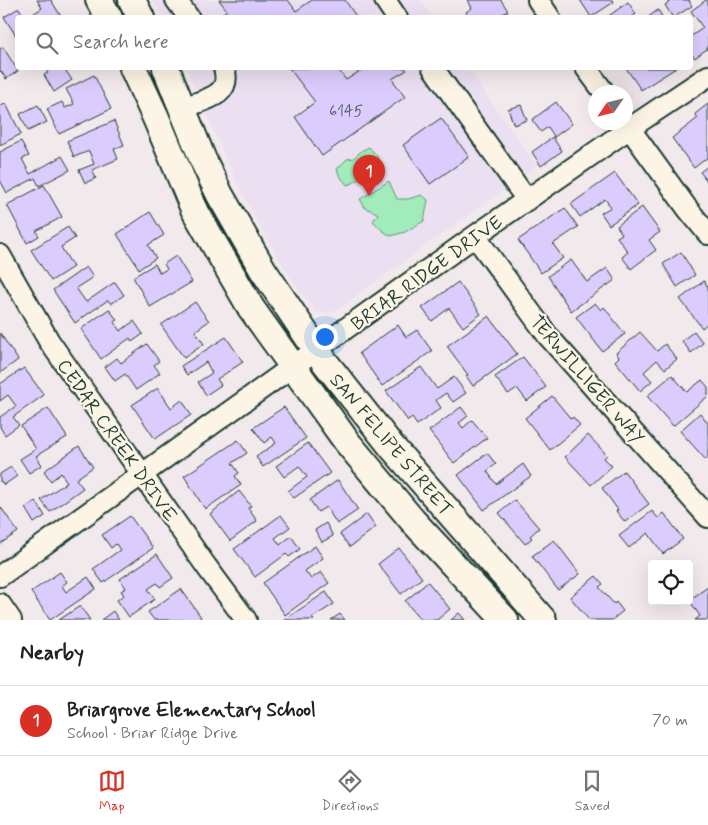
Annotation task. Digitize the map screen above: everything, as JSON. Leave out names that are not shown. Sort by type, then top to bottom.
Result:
[{"type":"main road","points":[[99,0],[107,15]]},
{"type":"main road","points":[[132,0],[140,15]]},
{"type":"main road","name":"SAN FELIPE STREET","points":[[134,70],[194,209],[251,308],[353,449],[413,521],[504,620]]},
{"type":"main road","name":"SAN FELIPE STREET","points":[[167,70],[203,160],[220,195],[263,270],[316,350],[392,447],[543,620]]},
{"type":"main road","points":[[156,118],[182,108]]},
{"type":"main road","points":[[480,594],[503,573]]},
{"type":"street","points":[[176,0],[187,15]]},
{"type":"street","points":[[385,0],[395,15]]},
{"type":"street","points":[[538,0],[548,15]]},
{"type":"street","points":[[182,108],[214,96],[223,89],[226,83],[225,70]]},
{"type":"street","points":[[434,70],[528,200]]},
{"type":"street","points":[[588,70],[599,85]]},
{"type":"street","name":"BRIAR RIDGE DRIVE","points":[[633,122],[708,76]]},
{"type":"street","name":"BRIAR RIDGE DRIVE","points":[[0,576],[528,200],[621,130]]},
{"type":"street","points":[[632,130],[687,208],[708,234]]},
{"type":"street","name":"TERWILLIGER WAY","points":[[475,236],[548,336],[708,517]]},
{"type":"street","name":"CEDAR CREEK DRIVE","points":[[0,255],[48,341],[246,620]]},
{"type":"street","points":[[0,604],[11,620]]},
{"type":"shaded area","points":[[152,0],[420,0],[431,15],[162,15]]},
{"type":"shaded area","points":[[187,70],[468,70],[537,166],[332,313],[315,312],[288,274],[255,218],[233,174]]},
{"type":"green space","points":[[369,147],[377,156],[380,164],[353,183],[347,185],[337,169],[347,159],[354,158],[361,151]]},
{"type":"green space","points":[[389,181],[397,199],[408,199],[422,195],[428,200],[424,221],[405,232],[391,236],[373,221],[378,214],[365,208],[360,199]]},
{"type":"building","points":[[37,0],[51,0],[60,15],[32,15],[42,8]]},
{"type":"building","points":[[219,0],[288,0],[296,11],[312,0],[345,0],[355,15],[220,15],[227,10]]},
{"type":"building","points":[[468,0],[501,0],[508,11],[501,15],[468,15],[466,12],[472,8]]},
{"type":"building","points":[[580,0],[612,0],[614,2],[594,15],[590,15]]},
{"type":"building","points":[[672,0],[690,0],[692,6],[678,15],[671,15],[665,5]]},
{"type":"building","points":[[708,0],[708,48],[695,58],[693,56],[693,35],[703,28],[691,11]]},
{"type":"building","points":[[628,2],[636,14],[634,15],[610,15]]},
{"type":"building","points":[[19,8],[23,15],[15,15],[15,34],[4,17]]},
{"type":"building","points":[[658,10],[661,15],[651,15]]},
{"type":"building","points":[[3,47],[15,66],[15,70],[18,71],[6,79],[0,72],[0,49]]},
{"type":"building","points":[[46,70],[68,70],[66,71],[72,80],[54,92],[44,75],[48,73]]},
{"type":"building","points":[[291,70],[338,70],[346,80],[362,70],[407,70],[392,79],[405,97],[322,156],[295,117],[315,102]]},
{"type":"building","points":[[627,70],[673,70],[641,90]]},
{"type":"building","points":[[94,75],[111,109],[59,134],[47,109],[62,102],[65,108],[74,104],[66,89]]},
{"type":"building","points":[[556,102],[572,124],[553,138],[562,151],[541,166],[532,152],[554,136],[548,127],[541,132],[532,120]]},
{"type":"building","points":[[6,104],[21,134],[0,145],[0,106]]},
{"type":"building","points":[[708,104],[708,157],[694,168],[672,138],[698,118],[695,114]]},
{"type":"building","points":[[38,105],[47,122],[28,131],[20,114]]},
{"type":"building","points":[[521,105],[527,120],[514,125],[508,109]]},
{"type":"building","points":[[441,118],[469,157],[430,184],[403,145]]},
{"type":"building","points":[[114,121],[124,145],[114,149],[118,159],[92,170],[96,178],[85,183],[79,170],[94,164],[89,151],[74,157],[67,141]]},
{"type":"building","points":[[21,141],[29,156],[22,159],[30,174],[62,156],[70,170],[39,186],[35,178],[7,193],[0,180],[0,152]]},
{"type":"building","points":[[708,166],[708,182],[700,172]]},
{"type":"building","points":[[615,173],[638,205],[609,225],[601,213],[611,207],[605,199],[580,217],[571,204]]},
{"type":"building","points":[[44,185],[62,217],[36,231],[39,236],[27,243],[7,205]]},
{"type":"building","points":[[642,207],[660,232],[649,240],[656,250],[631,269],[622,257],[628,252],[617,237],[622,234],[617,226]]},
{"type":"building","points":[[565,208],[578,227],[553,244],[563,258],[541,273],[518,240]]},
{"type":"building","points":[[150,212],[164,235],[148,245],[156,258],[139,269],[117,234]]},
{"type":"building","points":[[68,227],[75,238],[61,247],[73,267],[51,281],[31,250]]},
{"type":"building","points":[[681,252],[695,275],[677,287],[663,264]]},
{"type":"building","points":[[176,256],[192,282],[150,307],[133,277],[155,264],[160,273],[167,269],[164,264]]},
{"type":"building","points":[[571,260],[587,282],[607,268],[615,280],[571,311],[548,276]]},
{"type":"building","points":[[86,267],[93,277],[76,288],[86,302],[115,282],[124,295],[111,304],[108,300],[75,323],[53,290]]},
{"type":"building","points":[[704,281],[708,287],[708,323],[702,328],[680,299]]},
{"type":"building","points":[[458,282],[481,314],[463,327],[449,308],[432,321],[422,308]]},
{"type":"building","points":[[195,302],[209,321],[195,331],[204,344],[184,358],[161,325]]},
{"type":"building","points":[[595,303],[601,310],[604,307],[625,334],[602,351],[576,317]]},
{"type":"building","points":[[109,309],[117,320],[114,322],[120,331],[134,321],[143,334],[132,342],[130,338],[101,359],[81,329]]},
{"type":"building","points":[[489,316],[517,354],[473,386],[466,376],[468,375],[447,346]]},
{"type":"building","points":[[398,325],[406,337],[417,330],[432,351],[382,386],[359,353]]},
{"type":"building","points":[[694,331],[703,343],[691,353],[682,341]]},
{"type":"building","points":[[640,332],[657,351],[665,344],[677,359],[665,369],[657,360],[644,372],[652,381],[640,391],[615,361],[619,357],[616,353]]},
{"type":"building","points":[[0,333],[18,360],[0,373]]},
{"type":"building","points":[[226,337],[243,362],[217,379],[221,385],[206,395],[198,382],[212,373],[206,362],[187,375],[181,366]]},
{"type":"building","points":[[147,344],[159,361],[154,365],[160,373],[136,390],[125,374],[115,381],[105,367],[117,358],[121,363]]},
{"type":"building","points":[[523,357],[546,387],[527,401],[517,388],[508,394],[495,377]]},
{"type":"building","points":[[421,367],[437,389],[454,377],[466,393],[453,402],[446,393],[436,400],[441,408],[417,425],[412,418],[408,421],[386,391]]},
{"type":"building","points":[[24,368],[44,395],[13,417],[19,425],[5,435],[0,427],[0,417],[16,406],[8,395],[0,401],[0,384]]},
{"type":"building","points":[[672,375],[687,392],[702,380],[708,387],[708,396],[673,426],[647,396]]},
{"type":"building","points":[[158,388],[171,408],[182,400],[191,415],[155,439],[132,405]]},
{"type":"building","points":[[552,396],[571,419],[573,417],[580,425],[550,450],[525,418]]},
{"type":"building","points":[[284,407],[306,438],[263,467],[256,457],[276,443],[272,437],[264,443],[253,428]]},
{"type":"building","points":[[461,407],[468,416],[459,423],[463,428],[472,420],[487,438],[454,463],[429,431]]},
{"type":"building","points":[[48,408],[67,437],[36,456],[42,465],[29,473],[20,459],[36,449],[21,426]]},
{"type":"building","points":[[700,413],[708,423],[708,458],[706,460],[680,431]]},
{"type":"building","points":[[588,435],[607,455],[604,458],[612,466],[591,485],[565,457]]},
{"type":"building","points":[[238,440],[247,453],[232,463],[239,473],[235,476],[241,485],[205,509],[184,476]]},
{"type":"building","points":[[308,443],[330,473],[294,498],[288,491],[307,477],[299,466],[284,477],[276,466]]},
{"type":"building","points":[[79,446],[93,467],[76,479],[83,488],[50,512],[41,500],[67,482],[61,473],[51,481],[44,471]]},
{"type":"building","points":[[487,453],[496,464],[487,471],[496,484],[523,464],[531,476],[484,510],[458,475]]},
{"type":"building","points":[[11,467],[17,476],[4,485],[0,482],[0,474]]},
{"type":"building","points":[[624,471],[649,504],[625,522],[602,488]]},
{"type":"building","points":[[338,480],[358,510],[337,524],[326,507],[318,512],[310,500]]},
{"type":"building","points":[[239,491],[251,506],[248,508],[257,521],[230,541],[210,514]]},
{"type":"building","points":[[515,500],[539,528],[530,536],[532,538],[525,544],[499,513]]},
{"type":"building","points":[[36,501],[45,516],[34,523],[25,508]]},
{"type":"building","points":[[0,506],[18,532],[0,544]]},
{"type":"building","points":[[652,511],[658,518],[664,513],[683,539],[663,554],[648,533],[629,548],[619,536]]},
{"type":"building","points":[[367,514],[376,527],[350,547],[340,534]]},
{"type":"building","points":[[281,515],[290,527],[275,538],[280,545],[291,536],[300,549],[289,557],[286,554],[255,577],[234,549]]},
{"type":"building","points":[[130,516],[153,548],[103,583],[93,569],[120,550],[116,544],[111,548],[102,535]]},
{"type":"building","points":[[326,523],[333,536],[322,542],[315,530]]},
{"type":"building","points":[[554,540],[580,574],[558,590],[532,556]]},
{"type":"building","points":[[315,546],[323,558],[305,571],[311,579],[321,572],[329,583],[285,615],[263,583]]},
{"type":"building","points":[[399,548],[422,578],[401,594],[378,564]]},
{"type":"building","points":[[157,554],[173,578],[160,587],[157,583],[148,589],[155,599],[129,617],[117,600],[124,595],[121,591],[126,588],[120,579]]},
{"type":"building","points":[[60,572],[67,582],[62,586],[66,592],[88,577],[96,589],[50,620],[31,592]]},
{"type":"building","points":[[596,576],[603,584],[599,587],[623,611],[612,620],[589,620],[570,597]]},
{"type":"building","points":[[428,582],[450,609],[437,620],[421,620],[405,601]]},
{"type":"building","points":[[708,587],[708,620],[695,620],[700,616],[692,605],[693,597]]},
{"type":"building","points":[[181,589],[201,617],[197,620],[154,620],[148,612]]},
{"type":"building","points":[[326,592],[334,604],[312,618],[314,620],[284,620]]},
{"type":"building","points":[[80,606],[90,620],[59,620]]},
{"type":"building","points":[[113,611],[119,620],[101,620]]},
{"type":"building","points":[[459,613],[465,620],[451,620]]},
{"type":"building","points":[[340,614],[345,620],[331,620]]},
{"type":"place","name":"Briargrove Elementary School","points":[[369,196]]}]
